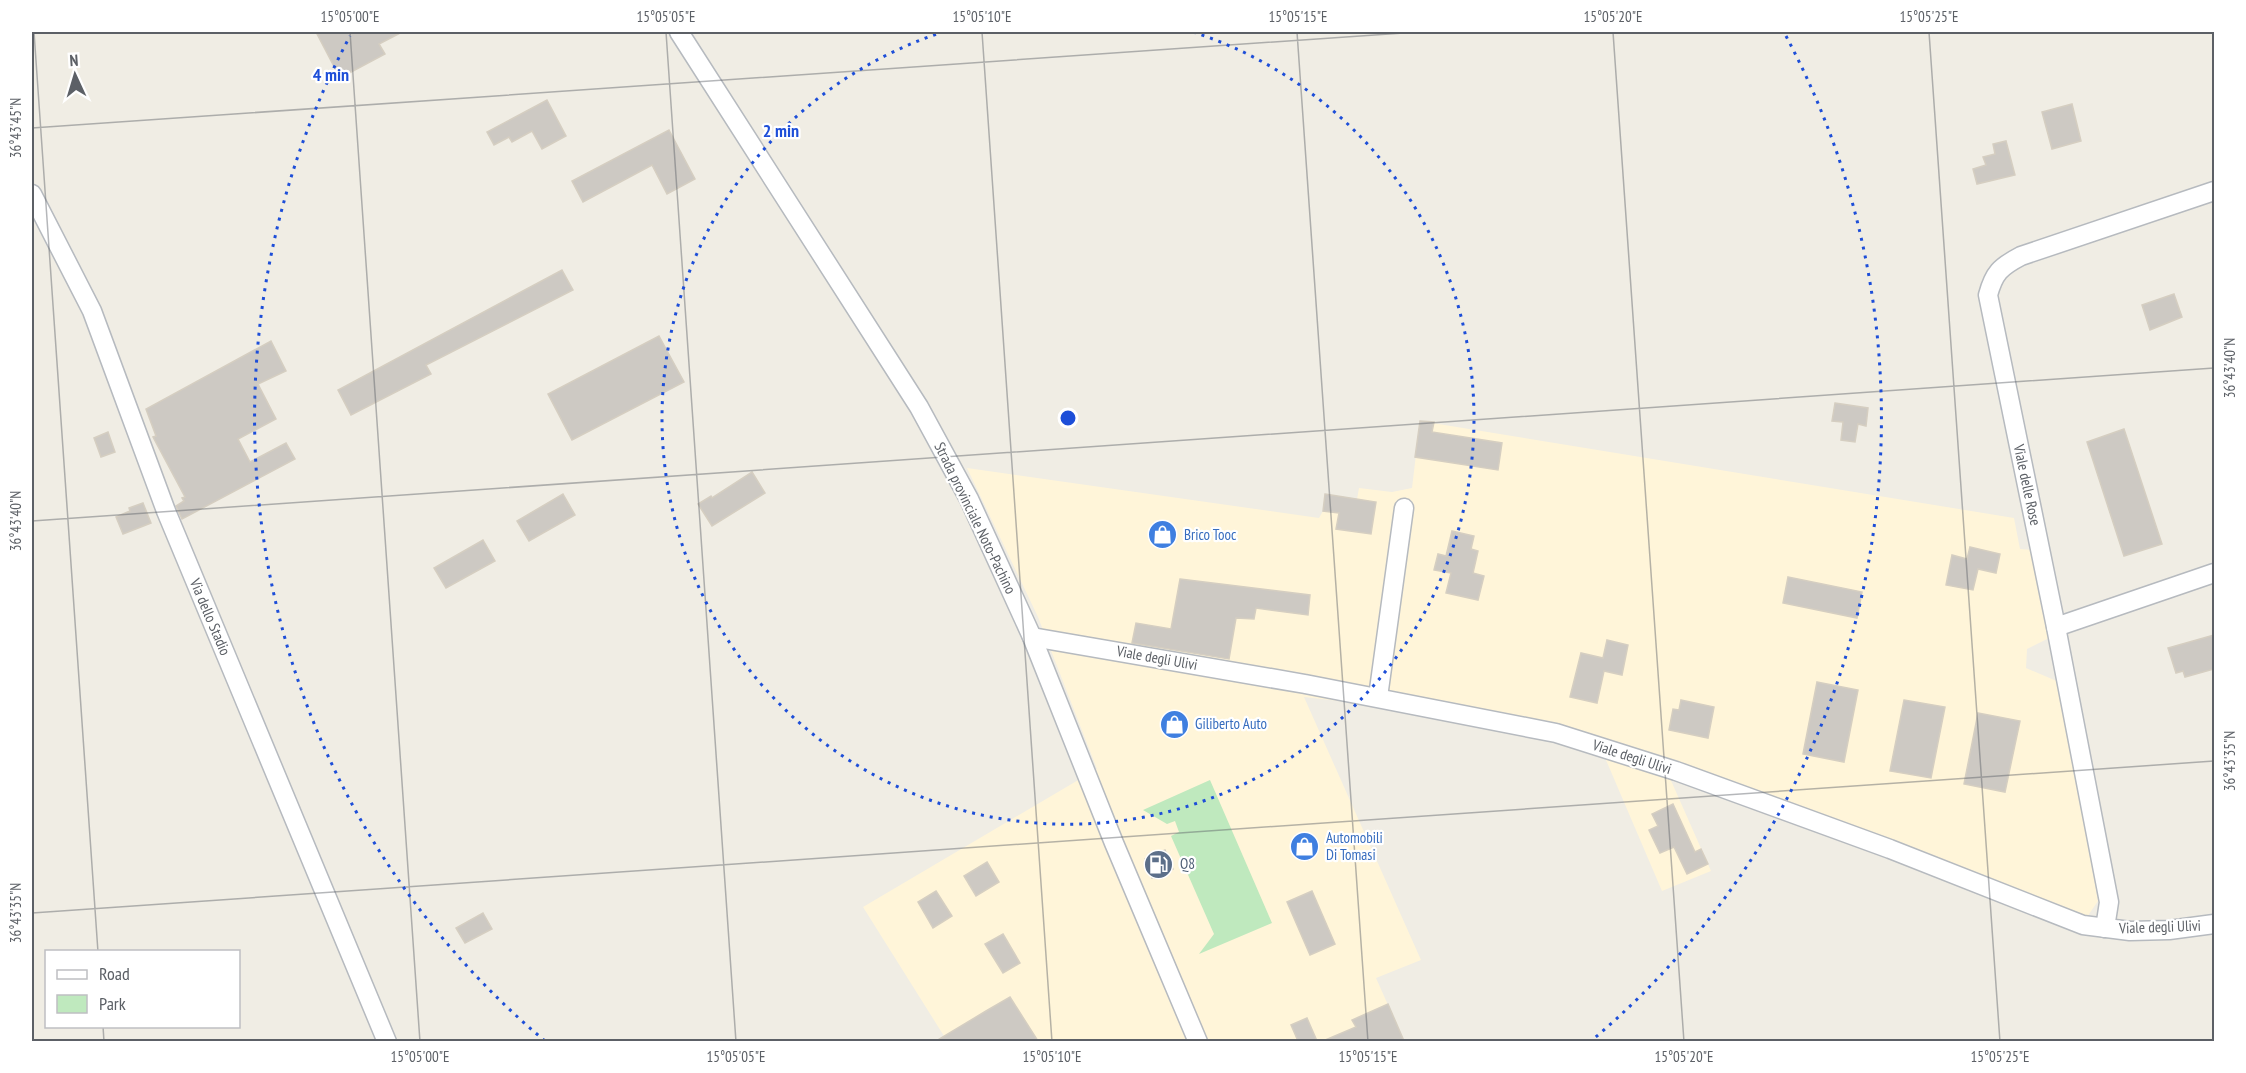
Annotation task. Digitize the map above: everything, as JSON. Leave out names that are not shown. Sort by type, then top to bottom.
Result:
[{"type":"street","name":"Strada provinciale Noto-Pachino","points":[[679,32],[919,407],[969,499],[1032,637],[1114,843],[1198,1041]]},
{"type":"street","name":"Viale delle Rose","points":[[2105,928],[2109,902],[1988,295],[1993,278],[2005,264],[2021,256],[2214,191]]},
{"type":"street","name":"Via dello Stadio","points":[[32,194],[92,311],[166,511],[387,1041]]},
{"type":"street","points":[[1378,697],[1404,508]]},
{"type":"street","points":[[2056,627],[2214,573]]},
{"type":"street","name":"Viale degli Ulivi","points":[[1032,637],[1378,697],[1556,733],[1676,771],[1890,849],[2083,925],[2130,931],[2169,930],[2214,924]]},
{"type":"shaded area","points":[[1420,421],[2014,518],[2020,549],[2033,550],[2051,637],[2027,649],[2026,668],[2059,682],[2098,901],[2078,930],[1669,776],[1711,871],[1662,891],[1603,753],[1401,708],[1304,697],[1421,960],[1376,978],[1404,1041],[936,1041],[944,1036],[863,907],[1097,769],[1038,617],[967,468],[1319,518],[1323,511],[1325,494],[1357,499],[1359,488],[1392,492],[1412,488]]},
{"type":"green space","points":[[1210,780],[1272,923],[1199,954],[1214,934],[1171,836],[1179,832],[1175,821],[1167,824],[1143,810]]},
{"type":"building","points":[[316,32],[402,32],[379,44],[385,54],[340,78]]},
{"type":"building","points":[[547,100],[566,136],[542,149],[532,131],[512,142],[509,137],[494,145],[487,132]]},
{"type":"building","points":[[2072,104],[2081,141],[2052,149],[2042,112]]},
{"type":"building","points":[[669,130],[695,179],[667,194],[652,165],[583,202],[572,181]]},
{"type":"building","points":[[2006,141],[2015,175],[1977,184],[1973,169],[1986,165],[1983,157],[1995,154],[1993,144]]},
{"type":"building","points":[[562,270],[573,290],[426,365],[431,374],[351,415],[338,390]]},
{"type":"building","points":[[2174,294],[2182,317],[2150,330],[2142,305]]},
{"type":"building","points":[[659,336],[684,382],[572,440],[548,394]]},
{"type":"building","points":[[271,341],[286,371],[258,384],[276,419],[238,439],[250,462],[286,443],[295,459],[182,519],[176,506],[184,501],[182,498],[185,497],[153,437],[156,436],[146,409]]},
{"type":"building","points":[[1835,403],[1868,408],[1866,426],[1858,424],[1855,442],[1841,440],[1843,422],[1832,421]]},
{"type":"building","points":[[1420,421],[1434,422],[1432,432],[1502,443],[1498,470],[1415,457]]},
{"type":"building","points":[[2124,429],[2162,544],[2124,556],[2087,442]]},
{"type":"building","points":[[108,432],[115,452],[101,457],[94,438]]},
{"type":"building","points":[[752,472],[765,493],[712,526],[698,504],[711,496],[712,498]]},
{"type":"building","points":[[563,494],[575,515],[529,541],[517,521]]},
{"type":"building","points":[[1325,494],[1376,502],[1371,534],[1336,529],[1339,513],[1323,511]]},
{"type":"building","points":[[143,503],[151,523],[123,534],[116,517],[130,511],[129,508]]},
{"type":"building","points":[[1452,531],[1474,536],[1471,549],[1478,551],[1473,573],[1484,576],[1478,600],[1446,593],[1451,573],[1434,570],[1438,554],[1446,556]]},
{"type":"building","points":[[483,540],[495,561],[446,588],[434,568]]},
{"type":"building","points":[[1970,547],[2000,554],[1996,573],[1978,569],[1973,590],[1946,585],[1952,555],[1967,559]]},
{"type":"building","points":[[1788,577],[1862,592],[1857,618],[1783,603]]},
{"type":"building","points":[[1180,579],[1310,595],[1308,615],[1256,608],[1254,619],[1236,618],[1229,659],[1132,643],[1136,623],[1171,629]]},
{"type":"building","points":[[2214,635],[2214,669],[2185,677],[2183,671],[2176,673],[2168,648]]},
{"type":"building","points":[[1607,640],[1628,645],[1622,675],[1604,671],[1597,703],[1570,697],[1581,653],[1603,658]]},
{"type":"building","points":[[1817,682],[1858,690],[1844,762],[1803,754]]},
{"type":"building","points":[[1681,700],[1714,707],[1708,738],[1669,730],[1673,709],[1679,710]]},
{"type":"building","points":[[1904,700],[1945,707],[1931,778],[1890,771]]},
{"type":"building","points":[[1978,713],[2020,721],[2005,792],[1964,784]]},
{"type":"building","points":[[1673,804],[1695,852],[1701,849],[1708,864],[1687,874],[1674,847],[1660,853],[1649,830],[1658,826],[1652,814]]},
{"type":"building","points":[[1165,850],[1173,869],[1152,878],[1145,859]]},
{"type":"building","points":[[987,862],[999,882],[976,896],[964,876]]},
{"type":"building","points":[[936,891],[952,916],[933,928],[918,902]]},
{"type":"building","points":[[1312,891],[1335,944],[1310,955],[1287,902]]},
{"type":"building","points":[[483,913],[492,929],[465,943],[456,928]]},
{"type":"building","points":[[1003,934],[1020,963],[1003,973],[985,944]]},
{"type":"building","points":[[1010,997],[1038,1041],[936,1041],[986,1011]]},
{"type":"building","points":[[1388,1004],[1404,1041],[1323,1041],[1356,1027],[1352,1020]]},
{"type":"building","points":[[1307,1018],[1317,1041],[1298,1041],[1291,1025]]},
{"type":"place","name":"Brico Tooc","points":[[1163,535]]},
{"type":"place","name":"Giliberto Auto","points":[[1174,724]]},
{"type":"place","name":"Automobili Di Tomasi","points":[[1305,847]]},
{"type":"place","name":"Q8","points":[[1159,864]]}]
